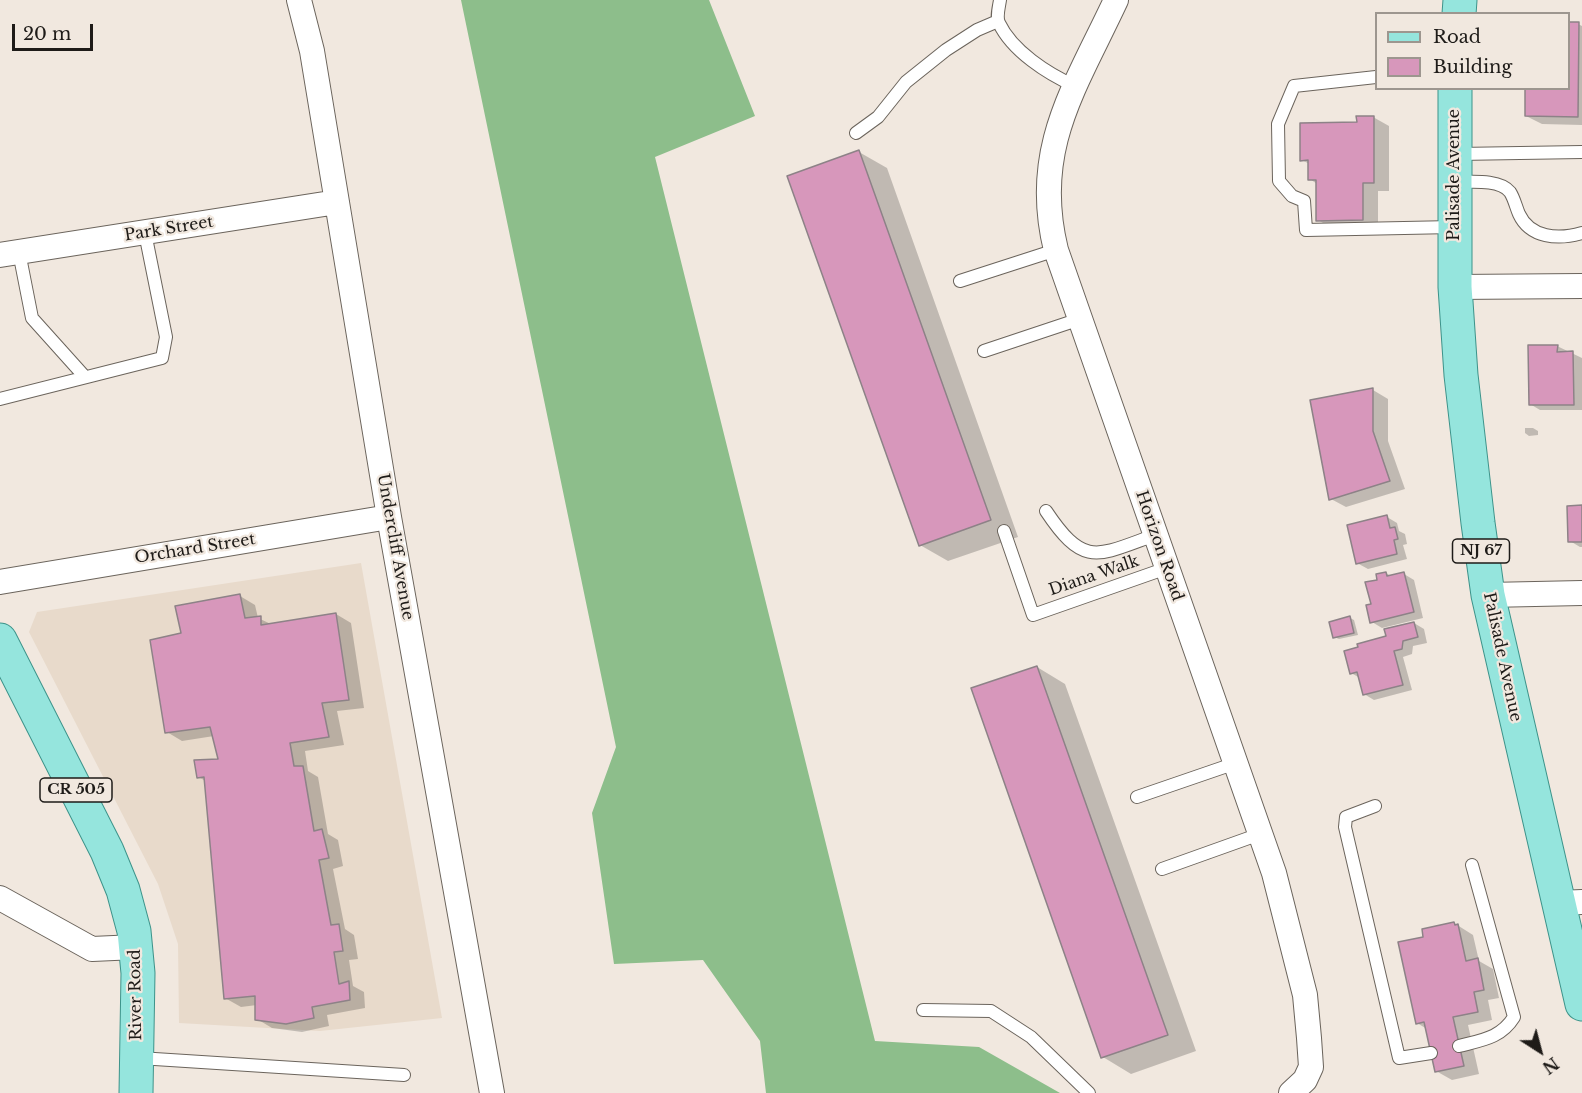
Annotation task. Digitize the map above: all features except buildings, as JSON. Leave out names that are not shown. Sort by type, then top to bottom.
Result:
[{"type":"main road","name":"Palisade Avenue","points":[[1455,90],[1453,227],[1455,287],[1468,448],[1488,595],[1570,903],[1582,1004]]},
{"type":"main road","name":"River Road","points":[[0,640],[107,851],[123,890],[136,947],[138,973],[136,1093]]},
{"type":"street","name":"Undercliff Avenue","points":[[299,0],[312,51],[389,516],[492,1093]]},
{"type":"street","name":"Horizon Road","points":[[1116,0],[1075,86],[1054,138],[1048,169],[1049,224],[1056,250],[1274,873],[1305,995],[1311,1067],[1305,1080],[1291,1093]]},
{"type":"street","name":"Park Street","points":[[9,254],[337,202]]},
{"type":"street","points":[[1455,287],[1582,286]]},
{"type":"street","name":"Orchard Street","points":[[0,582],[389,516]]},
{"type":"street","points":[[1488,595],[1582,593]]},
{"type":"street","points":[[0,898],[92,949],[136,947]]},
{"type":"lane","points":[[1000,0],[998,21],[1013,43],[1057,78],[1075,86]]},
{"type":"lane","points":[[856,133],[878,117],[906,82],[946,50],[978,30],[998,21]]},
{"type":"lane","points":[[1375,77],[1294,86],[1278,124],[1279,181],[1292,196],[1304,201],[1306,230],[1453,227]]},
{"type":"lane","points":[[1453,168],[1582,152]]},
{"type":"lane","points":[[1453,168],[1510,191],[1526,228],[1542,235],[1568,237],[1582,233]]},
{"type":"lane","points":[[0,399],[162,358],[166,337],[145,232]]},
{"type":"lane","points":[[960,281],[1056,250]]},
{"type":"lane","points":[[9,254],[32,318],[85,377]]},
{"type":"lane","points":[[984,351],[1080,319]]},
{"type":"lane","points":[[1046,511],[1063,537],[1077,550],[1092,554],[1114,550],[1155,535]]},
{"type":"lane","name":"Diana Walk","points":[[1004,531],[1033,615],[1167,568]]},
{"type":"lane","points":[[1137,797],[1236,763]]},
{"type":"lane","points":[[1375,806],[1346,817],[1345,827],[1399,1058],[1431,1053]]},
{"type":"lane","points":[[1162,869],[1260,834]]},
{"type":"lane","points":[[1459,1046],[1499,1035],[1507,1030],[1514,1017],[1472,865]]},
{"type":"lane","points":[[922,1010],[991,1011],[1031,1037],[1089,1093]]},
{"type":"lane","points":[[136,1058],[404,1075]]},
{"type":"shaded area","points":[[361,563],[442,1018],[320,1031],[179,1023],[178,944],[158,884],[29,632],[37,612]]},
{"type":"green space","points":[[461,0],[709,0],[755,116],[655,157],[875,1041],[979,1047],[1060,1093],[766,1093],[760,1041],[703,960],[614,964],[592,813],[616,747]]}]
